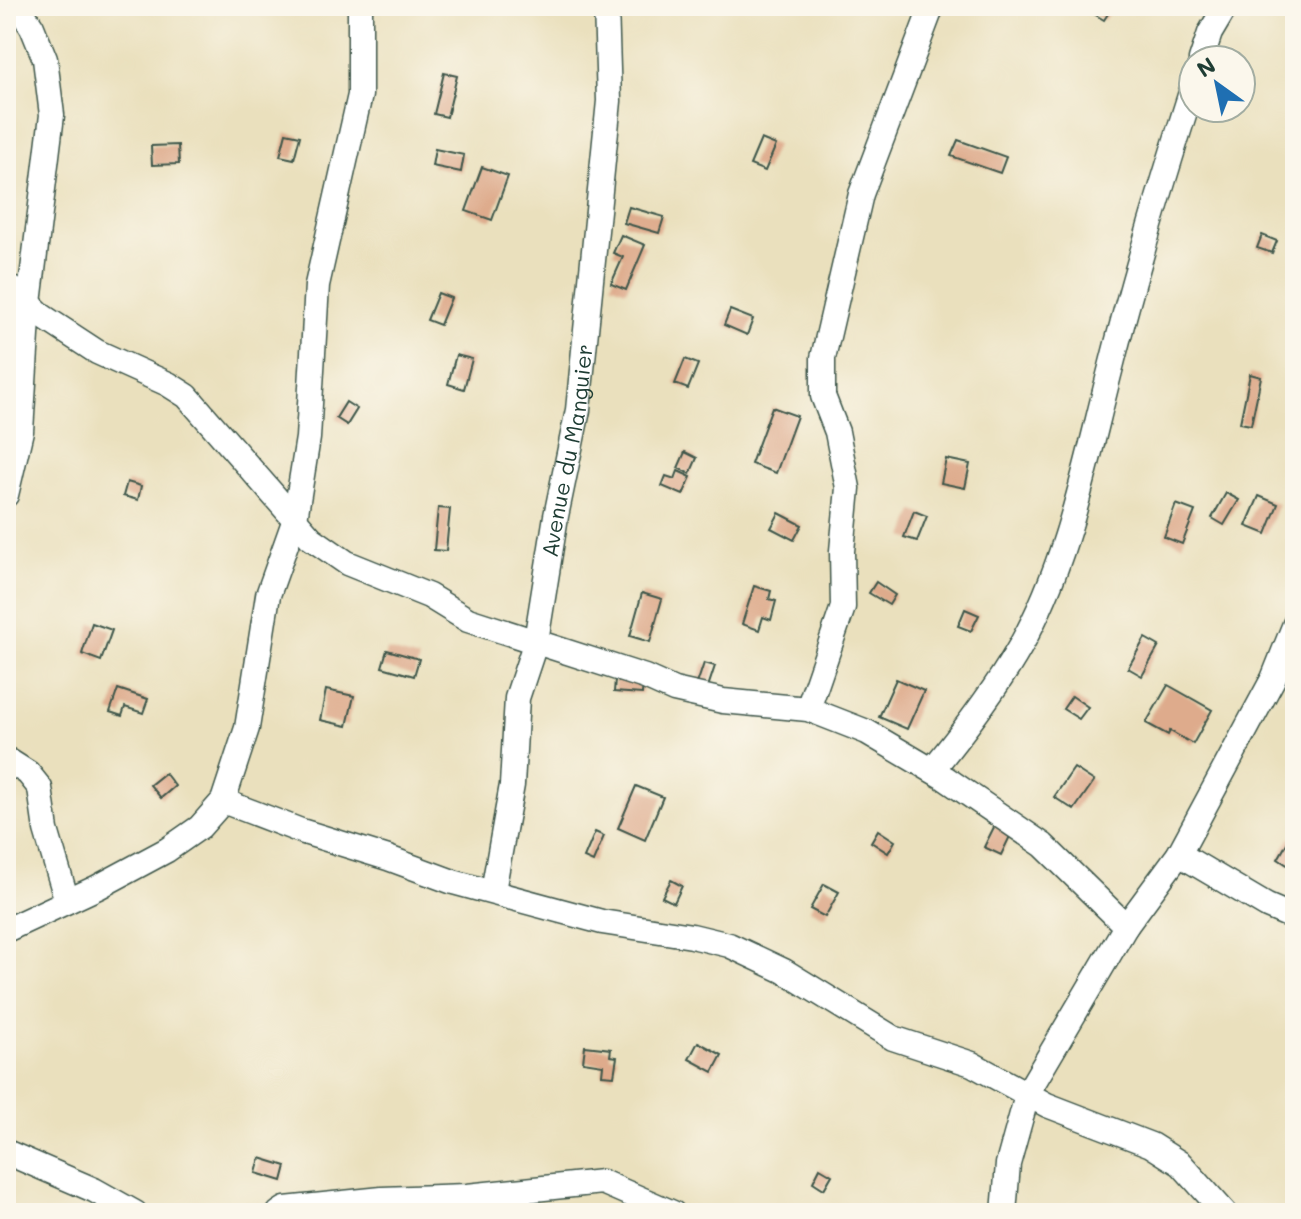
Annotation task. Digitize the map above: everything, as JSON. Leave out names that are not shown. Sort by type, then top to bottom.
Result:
[{"type":"street","points":[[6,495],[21,431],[29,303],[52,115],[45,59],[32,27],[18,6]]},
{"type":"street","points":[[6,930],[167,850],[200,827],[223,801],[247,728],[268,595],[295,519],[308,438],[317,285],[360,95],[360,6]]},
{"type":"street","name":"Avenue du Manguier","points":[[493,891],[512,785],[517,698],[536,641],[556,516],[578,410],[609,101],[606,6]]},
{"type":"street","points":[[808,709],[843,607],[842,551],[848,488],[837,432],[823,396],[823,358],[861,194],[932,6]]},
{"type":"street","points":[[1206,44],[1226,6]]},
{"type":"street","points":[[932,770],[972,721],[1020,646],[1054,575],[1145,237],[1181,124]]},
{"type":"street","points":[[6,286],[42,316],[97,352],[187,396],[311,538],[347,563],[429,596],[468,620],[645,677],[674,690],[723,701],[808,709],[867,732],[932,770],[1043,845],[1126,926]]},
{"type":"street","points":[[1004,1213],[1008,1164],[1028,1092],[1126,926],[1179,854],[1273,679],[1295,624]]},
{"type":"street","points":[[6,759],[28,773],[40,788],[46,830],[67,901]]},
{"type":"street","points":[[223,801],[453,882],[602,922],[729,945],[784,971],[893,1038],[972,1064],[1047,1105],[1151,1145],[1181,1164],[1225,1213]]},
{"type":"street","points":[[1179,854],[1267,906],[1295,918]]},
{"type":"street","points":[[6,1152],[94,1190],[135,1213]]},
{"type":"street","points":[[279,1213],[285,1209],[382,1199],[467,1196],[602,1182],[673,1213]]},
{"type":"building","points":[[1092,6],[1113,6],[1104,20],[1089,11]]},
{"type":"building","points":[[444,73],[457,76],[447,117],[434,114]]},
{"type":"building","points":[[286,133],[300,136],[294,159],[280,156]]},
{"type":"building","points":[[761,139],[776,145],[765,171],[750,165]]},
{"type":"building","points":[[958,140],[1006,157],[1000,173],[951,156]]},
{"type":"building","points":[[178,145],[179,164],[152,165],[151,146]]},
{"type":"building","points":[[435,149],[464,155],[461,172],[432,166]]},
{"type":"building","points":[[482,167],[508,176],[492,220],[466,211]]},
{"type":"building","points":[[629,207],[664,217],[659,233],[624,223]]},
{"type":"building","points":[[621,235],[645,245],[626,290],[611,284],[623,257],[613,253]]},
{"type":"building","points":[[1262,235],[1277,241],[1272,253],[1257,248]]},
{"type":"building","points":[[438,293],[451,298],[440,325],[427,320]]},
{"type":"building","points":[[730,310],[753,319],[747,335],[724,325]]},
{"type":"building","points":[[456,355],[472,359],[464,389],[448,384]]},
{"type":"building","points":[[685,359],[698,364],[688,389],[675,384]]},
{"type":"building","points":[[1250,374],[1261,377],[1251,425],[1240,423]]},
{"type":"building","points":[[346,402],[357,409],[347,425],[336,418]]},
{"type":"building","points":[[772,407],[797,416],[776,473],[751,464]]},
{"type":"building","points":[[685,452],[697,458],[690,474],[678,468]]},
{"type":"building","points":[[946,459],[970,464],[965,488],[941,483]]},
{"type":"building","points":[[678,471],[691,477],[683,495],[662,486],[666,476],[675,479]]},
{"type":"building","points":[[127,482],[141,486],[138,500],[123,496]]},
{"type":"building","points":[[1226,493],[1239,500],[1224,525],[1212,518]]},
{"type":"building","points":[[1259,496],[1278,504],[1266,534],[1246,526]]},
{"type":"building","points":[[1176,504],[1195,511],[1182,544],[1164,537]]},
{"type":"building","points":[[438,508],[450,509],[446,551],[434,550]]},
{"type":"building","points":[[914,511],[927,516],[917,541],[904,537]]},
{"type":"building","points":[[779,513],[802,525],[794,540],[771,528]]},
{"type":"building","points":[[876,582],[895,595],[889,605],[869,593]]},
{"type":"building","points":[[754,586],[771,591],[769,599],[776,601],[771,620],[763,617],[759,630],[742,624]]},
{"type":"building","points":[[642,593],[662,599],[650,642],[630,636]]},
{"type":"building","points":[[965,609],[979,615],[971,631],[958,626]]},
{"type":"building","points":[[92,623],[112,630],[101,661],[82,654]]},
{"type":"building","points":[[1145,638],[1159,646],[1142,676],[1128,668]]},
{"type":"building","points":[[387,650],[419,659],[414,676],[382,667]]},
{"type":"building","points":[[704,663],[715,666],[707,690],[696,687]]},
{"type":"building","points":[[615,679],[643,681],[642,694],[614,692]]},
{"type":"building","points":[[896,679],[924,691],[907,729],[879,717]]},
{"type":"building","points":[[1168,685],[1212,710],[1193,744],[1170,731],[1168,735],[1146,723]]},
{"type":"building","points":[[118,689],[148,699],[143,713],[125,707],[122,716],[110,712]]},
{"type":"building","points":[[326,690],[354,696],[347,726],[320,720]]},
{"type":"building","points":[[1072,696],[1088,707],[1079,719],[1063,709]]},
{"type":"building","points":[[1074,768],[1094,781],[1074,810],[1054,797]]},
{"type":"building","points":[[165,773],[175,786],[161,798],[150,785]]},
{"type":"building","points":[[636,786],[663,797],[645,840],[618,828]]},
{"type":"building","points":[[996,823],[1013,830],[1001,855],[984,847]]},
{"type":"building","points":[[878,830],[895,841],[888,853],[871,842]]},
{"type":"building","points":[[595,832],[604,836],[593,862],[584,858]]},
{"type":"building","points":[[1290,838],[1295,841],[1295,855],[1289,866],[1278,859]]},
{"type":"building","points":[[671,880],[682,886],[674,903],[662,897]]},
{"type":"building","points":[[824,884],[839,892],[825,917],[810,909]]},
{"type":"building","points":[[698,1042],[722,1055],[713,1072],[689,1059]]},
{"type":"building","points":[[585,1046],[611,1049],[610,1056],[617,1057],[614,1076],[602,1075],[603,1065],[583,1062]]},
{"type":"building","points":[[260,1158],[286,1166],[282,1181],[256,1173]]},
{"type":"building","points":[[820,1168],[832,1175],[824,1189],[813,1182]]}]
